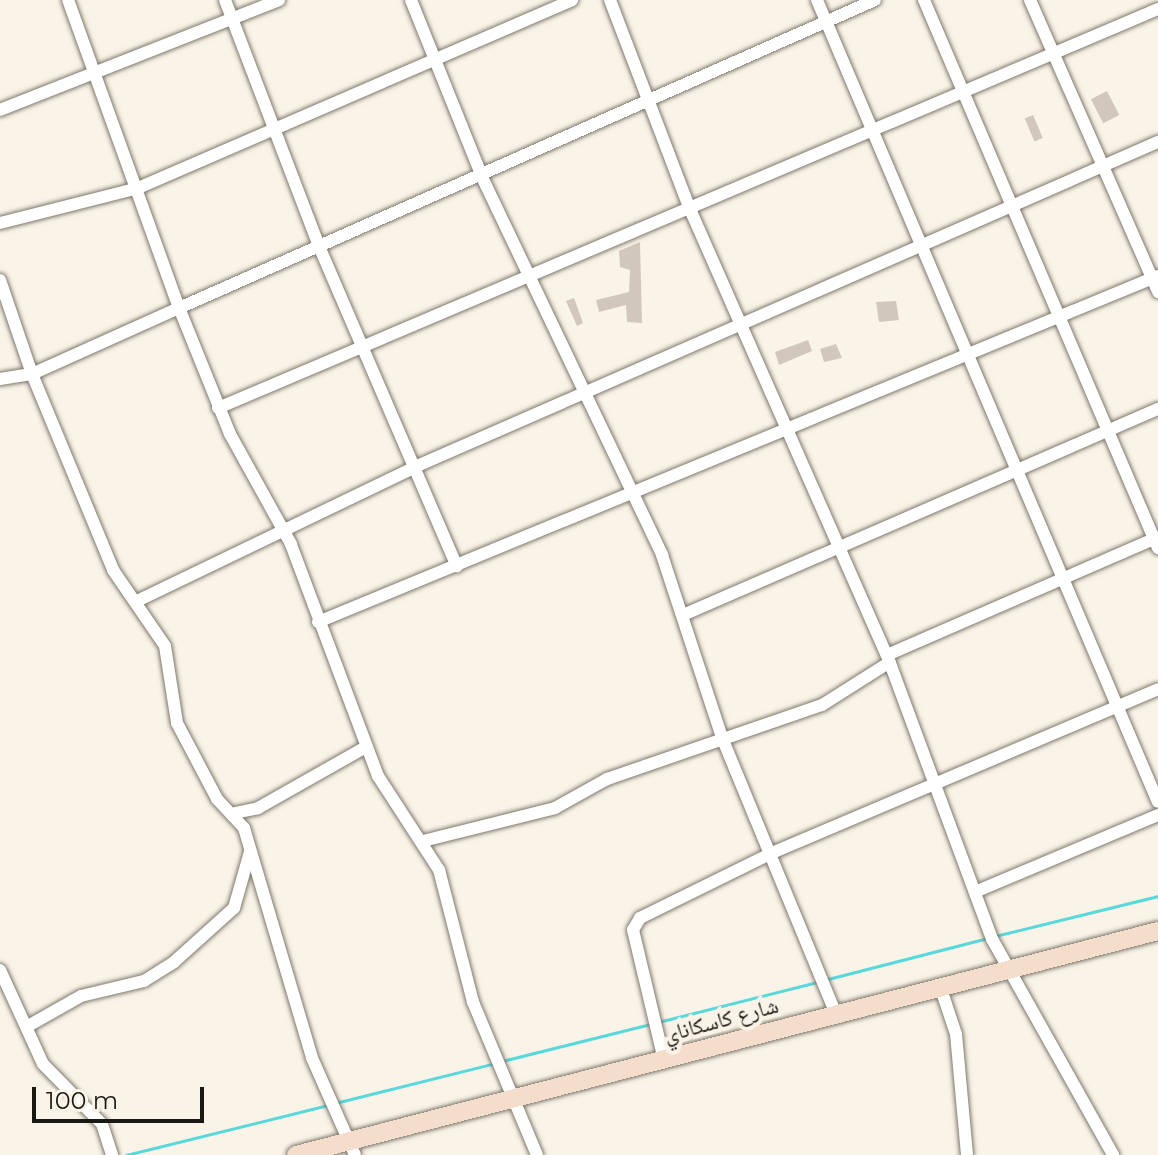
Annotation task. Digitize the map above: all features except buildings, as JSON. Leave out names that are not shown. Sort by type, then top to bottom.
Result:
[{"type":"street","points":[[68,0],[218,408],[285,532],[366,747],[439,870],[473,1002],[516,1098],[537,1155]]},
{"type":"street","points":[[225,0],[318,244],[365,344],[457,566]]},
{"type":"street","points":[[0,110],[97,76],[279,0]]},
{"type":"street","points":[[411,0],[482,177],[636,495],[683,615],[723,740],[836,1014]]},
{"type":"street","points":[[0,223],[138,188],[572,0]]},
{"type":"street","points":[[610,0],[650,98],[689,207],[889,659],[937,782],[975,892],[1010,969],[1113,1155]]},
{"type":"street","points":[[817,0],[918,248],[1019,471],[1114,707],[1158,802]]},
{"type":"street","points":[[0,379],[32,374],[318,244],[482,177],[650,98],[875,0]]},
{"type":"street","points":[[423,841],[555,808],[607,779],[822,705],[889,659],[1156,541],[1055,319],[924,0]]},
{"type":"street","points":[[1030,0],[1155,277],[1158,292]]},
{"type":"street","points":[[218,408],[689,207],[870,135],[1158,9]]},
{"type":"street","points":[[137,601],[417,466],[743,329],[1158,142]]},
{"type":"street","points":[[318,622],[636,495],[1155,277]]},
{"type":"street","points":[[0,280],[32,374],[113,570],[137,601],[171,663],[177,723],[217,799],[235,813],[244,828],[312,1058],[352,1148]]},
{"type":"street","points":[[683,615],[839,544],[1019,471],[1158,409]]},
{"type":"street","points":[[664,1060],[635,922],[772,853],[1158,689]]},
{"type":"street","points":[[235,813],[258,808],[366,747]]},
{"type":"street","points":[[244,828],[258,808]]},
{"type":"street","points":[[975,892],[1158,815]]},
{"type":"street","points":[[28,1026],[81,996],[144,981],[174,962],[234,908],[250,850]]},
{"type":"street","name":"شارع كاسكاناي","points":[[296,1155],[352,1148],[516,1098],[1158,931]]},
{"type":"street","points":[[0,970],[43,1064],[102,1124],[112,1155]]},
{"type":"street","points":[[940,986],[956,1034],[967,1155]]},
{"type":"waterway","points":[[995,936],[1158,896]]},
{"type":"waterway","points":[[824,980],[987,938]]},
{"type":"waterway","points":[[658,1022],[817,982]]},
{"type":"waterway","points":[[502,1061],[650,1024]]},
{"type":"waterway","points":[[335,1103],[495,1063]]},
{"type":"waterway","points":[[126,1155],[328,1105]]}]
